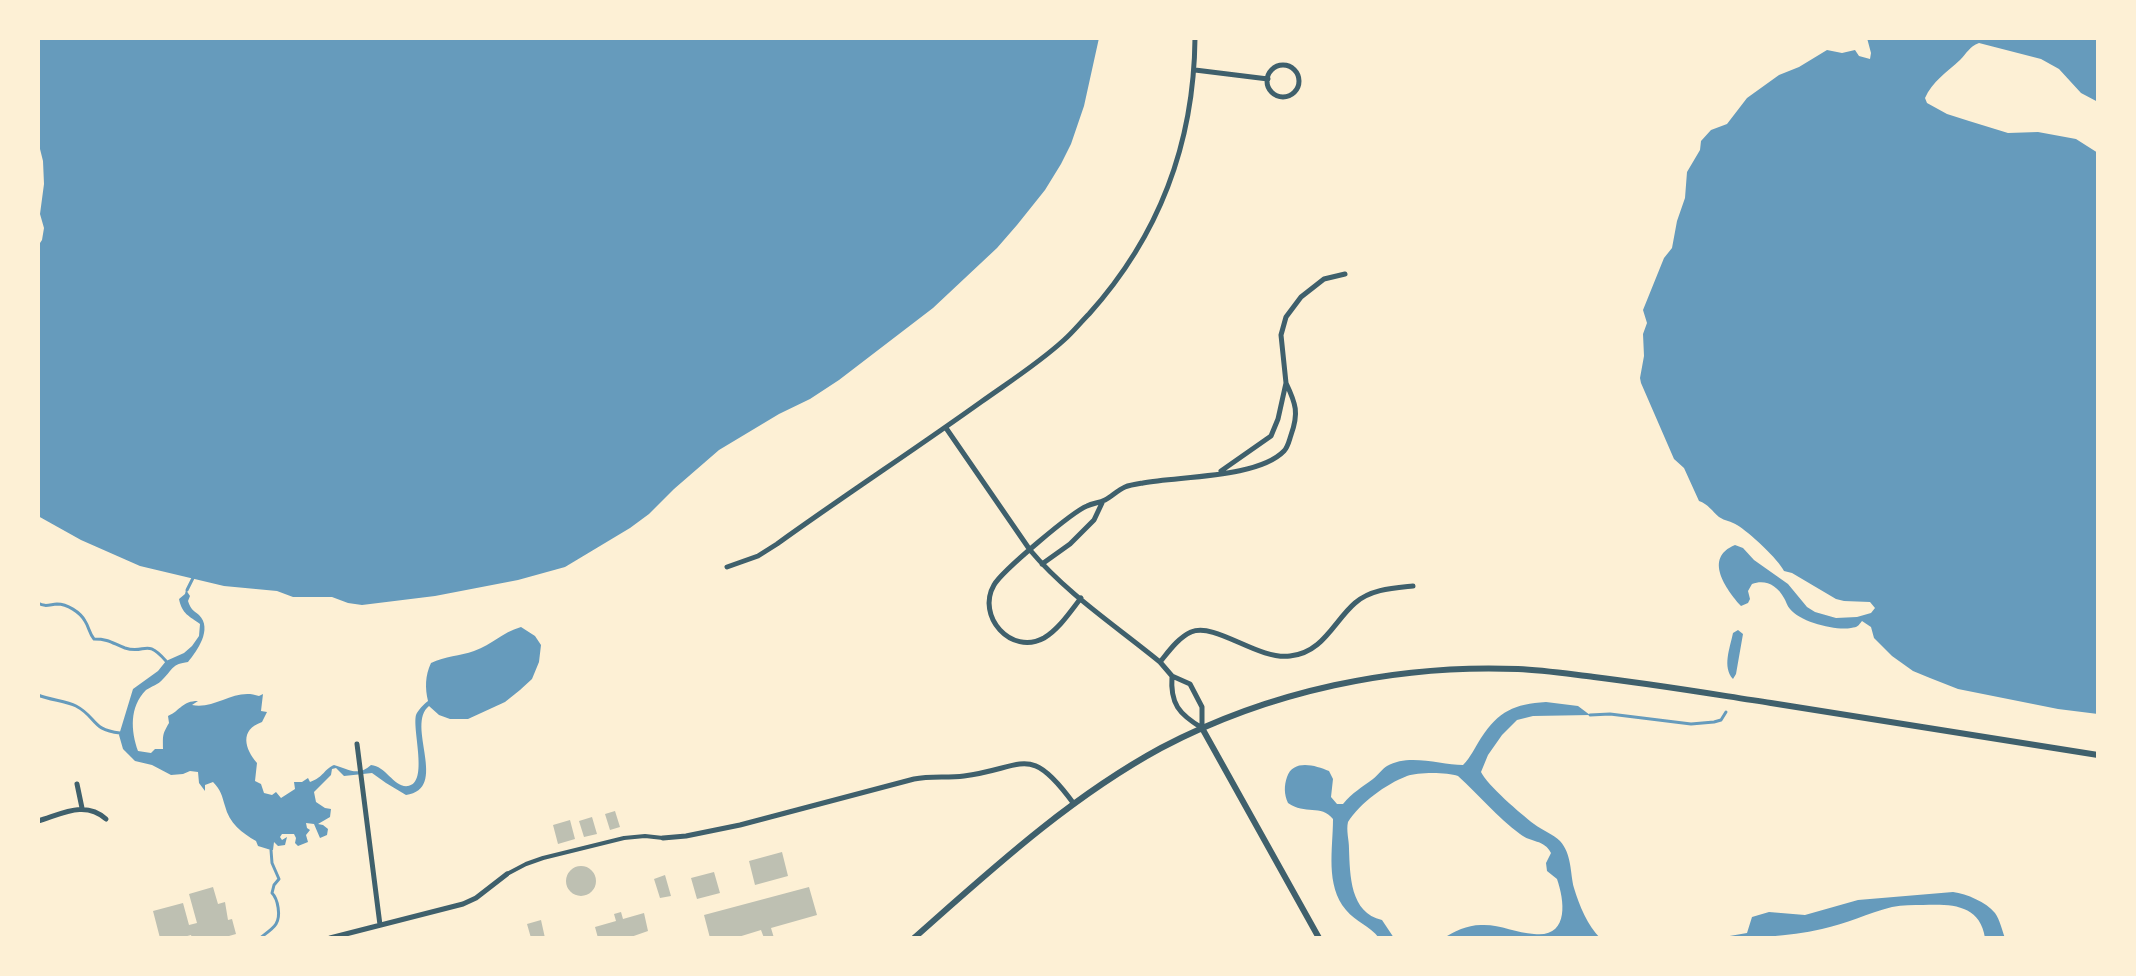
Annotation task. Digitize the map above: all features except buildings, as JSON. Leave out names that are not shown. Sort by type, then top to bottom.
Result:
[{"type":"street","points":[[727,567],[758,556],[777,544],[946,428],[1065,340],[1104,296],[1135,256],[1169,185],[1192,99],[1195,38]]},
{"type":"street","points":[[1282,65],[1292,68],[1299,82],[1295,91],[1281,96],[1270,88],[1268,79],[1272,69],[1282,65]]},
{"type":"street","points":[[1195,70],[1268,79]]},
{"type":"street","points":[[1217,473],[1271,436],[1286,383],[1281,335],[1286,317],[1301,297],[1324,279],[1345,274]]},
{"type":"street","points":[[1081,598],[1053,631],[1042,639],[1021,643],[1010,640],[998,629],[991,613],[994,585],[1030,550],[1086,506],[1102,502],[1125,487],[1249,469],[1272,461],[1286,449],[1297,419],[1295,401],[1286,383]]},
{"type":"street","points":[[946,428],[1042,564],[1160,662],[1172,676],[1190,684],[1202,707],[1202,728],[1319,938]]},
{"type":"street","points":[[1042,564],[1070,544],[1094,520],[1102,502]]},
{"type":"street","points":[[1160,662],[1175,644],[1192,632],[1208,630],[1259,652],[1279,657],[1295,656],[1328,636],[1355,603],[1366,595],[1413,586]]},
{"type":"street","points":[[914,938],[1038,830],[1133,764],[1202,728],[1262,705],[1347,683],[1399,674],[1521,669],[1644,683],[2098,755]]},
{"type":"street","points":[[1172,676],[1171,694],[1183,717],[1202,728]]},
{"type":"street","points":[[357,744],[380,925]]},
{"type":"street","points":[[330,938],[463,904],[507,874],[543,858],[624,838],[663,838],[710,832],[922,777],[965,776],[1024,763],[1041,768],[1061,786],[1074,804]]},
{"type":"street","points":[[77,784],[82,808]]},
{"type":"street","points":[[38,821],[82,808],[99,813],[106,819]]},
{"type":"water","points":[[38,38],[1099,38],[1084,106],[1061,164],[1045,190],[997,248],[933,308],[839,380],[719,450],[649,514],[565,567],[518,580],[435,596],[362,605],[332,597],[293,597],[277,591],[224,586],[140,566],[81,540],[38,516],[38,246],[44,228],[40,214],[44,184],[38,141]]},
{"type":"water","points":[[1867,38],[2098,38],[2098,102],[2081,93],[2059,69],[2041,59],[1979,43],[1936,82],[1925,98],[1927,103],[1947,114],[1969,121],[2008,133],[2038,132],[2076,139],[2098,153],[2098,714],[1958,689],[1930,678],[1913,671],[1892,656],[1874,638],[1871,627],[1862,621],[1857,627],[1844,629],[1810,622],[1795,614],[1770,584],[1752,584],[1748,591],[1748,603],[1741,606],[1724,583],[1719,566],[1725,551],[1735,545],[1788,584],[1815,612],[1836,618],[1857,617],[1871,613],[1875,608],[1870,602],[1836,599],[1784,571],[1749,534],[1699,501],[1684,468],[1674,459],[1641,383],[1643,334],[1647,323],[1643,310],[1664,258],[1672,248],[1685,198],[1687,172],[1700,150],[1701,141],[1711,130],[1727,124],[1747,98],[1779,75],[1827,50],[1842,53],[1855,50],[1859,56],[1870,59]]},
{"type":"water","points":[[186,590],[192,610],[203,621],[202,640],[188,662],[176,666],[140,697],[133,719],[138,751],[151,753],[155,749],[163,749],[168,716],[188,702],[198,701],[192,705],[200,706],[242,694],[263,694],[261,711],[267,712],[262,722],[247,735],[247,746],[257,763],[255,781],[261,784],[264,793],[272,795],[276,792],[281,798],[295,789],[294,782],[308,778],[310,782],[334,765],[357,771],[376,766],[403,786],[414,783],[419,766],[415,722],[416,715],[428,701],[426,682],[431,663],[474,651],[521,627],[535,636],[541,645],[539,662],[532,679],[520,690],[505,702],[468,719],[450,719],[429,706],[423,715],[421,727],[426,769],[425,781],[419,790],[406,795],[372,773],[344,776],[336,768],[332,769],[331,775],[314,792],[316,802],[331,809],[330,817],[318,824],[328,829],[327,835],[320,838],[314,824],[306,823],[310,830],[306,835],[308,842],[298,846],[294,834],[282,834],[282,840],[287,837],[285,845],[278,846],[274,842],[271,850],[258,846],[233,822],[220,790],[213,782],[205,785],[205,791],[199,783],[198,772],[171,775],[152,765],[135,761],[123,749],[119,735],[133,689],[158,671],[166,661],[184,653],[199,636],[200,624],[186,614],[180,604],[179,599]]},
{"type":"water","points":[[1738,630],[1743,634],[1733,679],[1728,669],[1728,657],[1733,633]]},
{"type":"water","points":[[1546,702],[1578,706],[1590,715],[1533,716],[1517,720],[1488,755],[1481,772],[1513,807],[1564,846],[1578,901],[1600,938],[1443,938],[1462,928],[1478,925],[1545,934],[1559,924],[1562,898],[1557,879],[1547,871],[1546,863],[1551,853],[1548,849],[1524,837],[1458,776],[1432,773],[1407,776],[1391,784],[1366,801],[1348,822],[1354,892],[1363,910],[1382,920],[1394,938],[1379,938],[1350,914],[1339,900],[1332,866],[1333,819],[1323,812],[1288,803],[1285,787],[1290,771],[1305,765],[1329,771],[1333,779],[1331,797],[1337,804],[1343,804],[1385,767],[1396,762],[1415,760],[1463,765],[1501,715],[1516,707]]},
{"type":"water","points":[[1953,892],[1976,899],[1991,909],[2005,938],[1985,938],[1977,918],[1963,908],[1908,905],[1796,934],[1718,938],[1747,933],[1752,917],[1769,912],[1805,915],[1858,900]]},
{"type":"waterway","points":[[187,590],[193,578]]},
{"type":"waterway","points":[[38,603],[61,604],[73,609],[83,618],[94,639],[132,650],[149,648],[166,661]]},
{"type":"waterway","points":[[38,695],[76,706],[99,726],[120,733]]},
{"type":"waterway","points":[[1590,715],[1610,714],[1691,724],[1721,720],[1726,712]]},
{"type":"waterway","points":[[260,938],[278,921],[277,903],[272,893],[279,879],[272,863],[271,850]]}]
